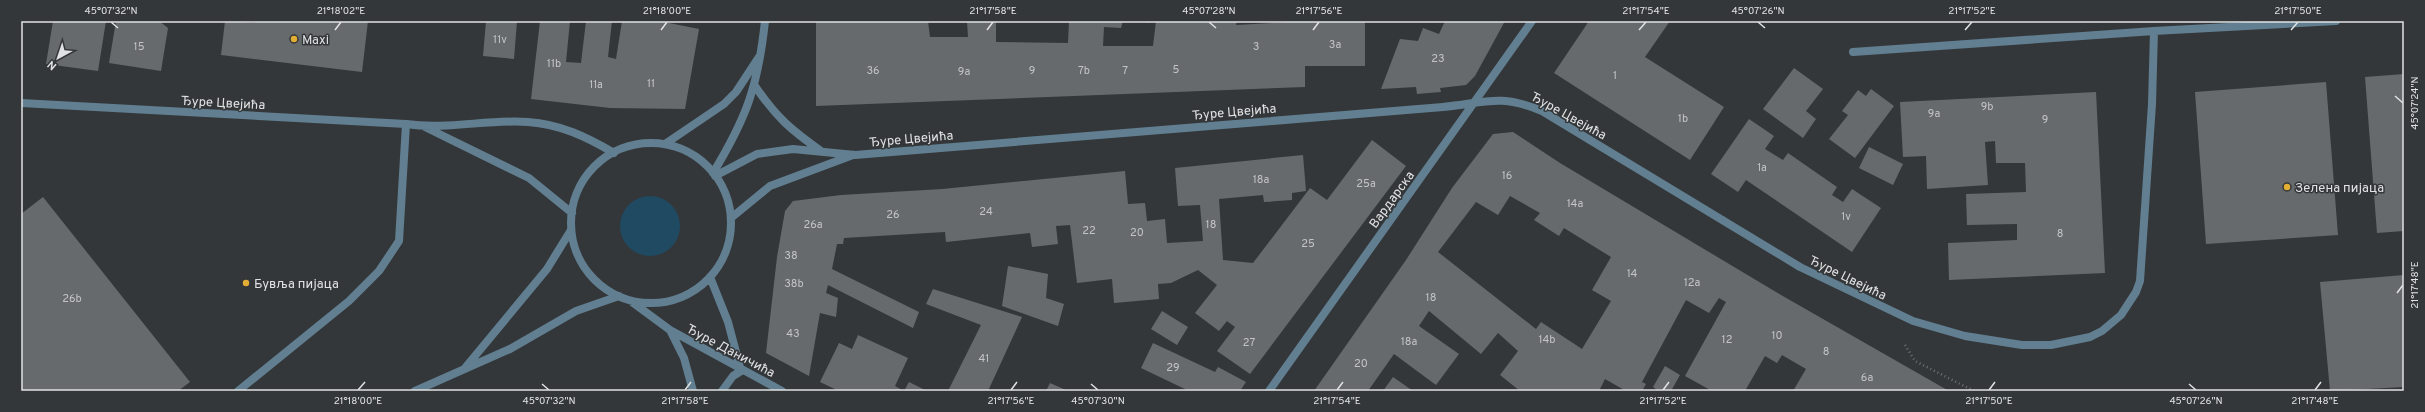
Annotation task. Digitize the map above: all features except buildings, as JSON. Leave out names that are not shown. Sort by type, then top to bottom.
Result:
[{"type":"street","points":[[714,174],[744,118],[755,86],[765,21]]},
{"type":"street","name":"Вардарска","points":[[1269,391],[1477,101],[1532,21]]},
{"type":"street","points":[[1853,52],[2154,31],[2336,21]]},
{"type":"street","name":"Ђуре Цвејића","points":[[714,174],[757,154],[793,149],[855,155],[1335,114],[1442,108],[1477,101],[1520,102],[1542,111],[1800,268],[1913,321],[1965,336],[2022,345],[2051,345],[2090,337],[2102,331],[2121,314],[2136,292],[2141,274],[2152,104],[2154,31]]},
{"type":"street","points":[[665,144],[724,104],[736,92],[761,53]]},
{"type":"street","points":[[755,86],[771,111],[782,122],[822,152]]},
{"type":"street","name":"Ђуре Цвејића","points":[[21,103],[406,124],[424,127],[528,122],[565,129],[593,140],[614,153]]},
{"type":"street","points":[[238,391],[349,301],[379,271],[399,241],[406,124]]},
{"type":"street","name":"Ђуре Цвејића","points":[[424,127],[529,178],[572,213]]},
{"type":"street","points":[[648,143],[665,144],[683,150],[700,160],[714,174],[726,196],[731,218],[730,239],[725,253],[710,277],[691,293],[680,298],[655,303],[630,300],[619,296],[601,285],[586,270],[576,251],[572,230],[572,213],[577,194],[586,177],[598,163],[614,153],[630,146],[648,143]]},
{"type":"street","name":"Ђуре Цвејића","points":[[731,218],[770,186],[855,155]]},
{"type":"street","points":[[463,371],[547,269],[572,230]]},
{"type":"street","points":[[710,277],[728,322],[741,371],[733,376],[722,391]]},
{"type":"street","points":[[415,391],[510,349],[576,311],[619,296]]},
{"type":"street","name":"Ђуре Даничића","points":[[630,300],[670,330],[741,371],[782,391]]},
{"type":"street","points":[[670,330],[684,358],[693,391]]},
{"type":"path","points":[[1903,342],[1915,361],[1974,391]]},
{"type":"shaded area","points":[[644,196],[656,196],[672,204],[678,214],[680,226],[678,238],[672,248],[656,256],[644,256],[628,248],[620,232],[620,220],[628,204]]},
{"type":"place","name":"Maxi","points":[[294,39]]},
{"type":"place","name":"Зелена пијаца","points":[[2287,187]]},
{"type":"place","name":"Бувља пијаца","points":[[246,283]]}]
